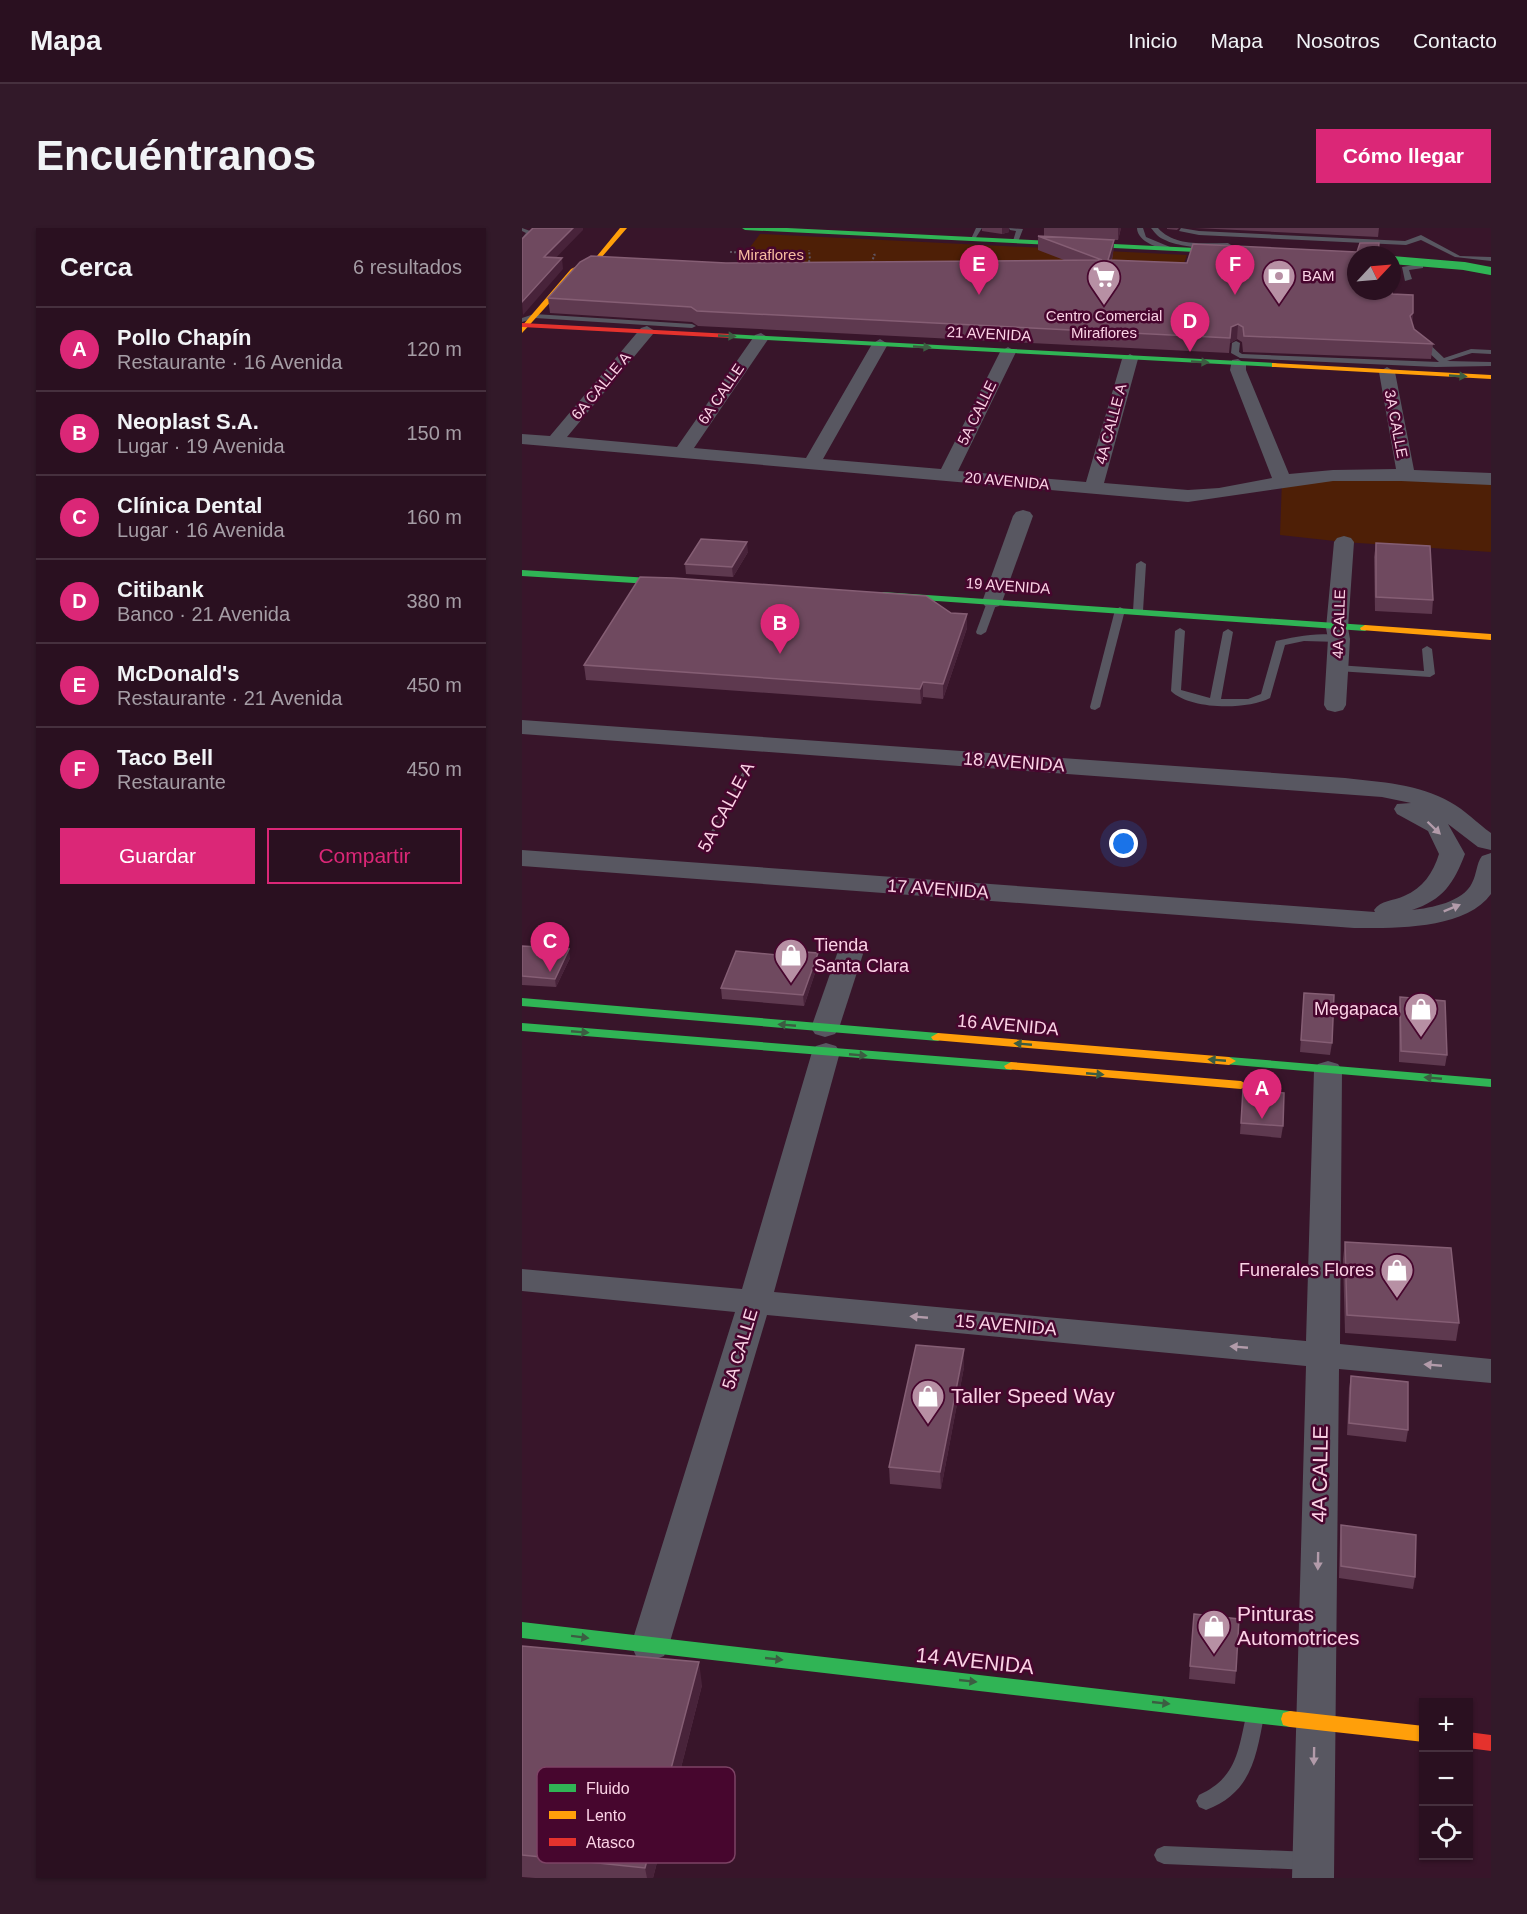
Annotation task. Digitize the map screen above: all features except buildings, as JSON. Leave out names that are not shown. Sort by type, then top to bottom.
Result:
[{"type":"street","points":[[526,323],[574,271],[599,257],[624,228]]},
{"type":"street","points":[[745,228],[1014,235],[1172,249],[1253,248]]},
{"type":"street","points":[[1401,259],[1491,271]]},
{"type":"street","name":"21 AVENIDA","points":[[526,323],[1130,359],[1491,377]]},
{"type":"street","name":"6A CALLE A","points":[[555,441],[647,331]]},
{"type":"street","name":"6A CALLE","points":[[682,451],[761,338]]},
{"type":"street","points":[[812,463],[880,344]]},
{"type":"street","name":"5A CALLE","points":[[947,475],[1008,352]]},
{"type":"street","name":"4A CALLE A","points":[[1093,489],[1130,359]]},
{"type":"street","points":[[1238,364],[1238,370],[1282,480]]},
{"type":"street","name":"3A CALLE","points":[[1387,372],[1406,476]]},
{"type":"street","name":"20 AVENIDA","points":[[522,439],[1188,496],[1214,495],[1282,480],[1338,475],[1491,479]]},
{"type":"street","points":[[992,602],[1023,516]]},
{"type":"street","name":"4A CALLE","points":[[1335,705],[1344,542]]},
{"type":"street","points":[[522,573],[698,584]]},
{"type":"street","name":"19 AVENIDA","points":[[874,594],[1138,611],[1338,633],[1491,637]]},
{"type":"street","name":"18 AVENIDA","points":[[522,727],[1345,785],[1399,791],[1441,807],[1467,824],[1490,860]]},
{"type":"street","name":"17 AVENIDA","points":[[1345,785],[1402,806],[1438,827],[1452,854],[1443,879],[1416,901],[1354,920]]},
{"type":"street","name":"17 AVENIDA","points":[[522,858],[1354,920],[1409,920],[1453,909],[1477,895],[1490,860]]},
{"type":"street","name":"5A CALLE","points":[[650,1645],[755,1301],[850,954]]},
{"type":"street","name":"16 AVENIDA","points":[[522,1002],[826,1040],[1255,1087]]},
{"type":"street","name":"16 AVENIDA","points":[[522,1027],[826,1040],[1327,1087],[1491,1083]]},
{"type":"street","name":"4A CALLE","points":[[1313,1870],[1327,1087]]},
{"type":"street","name":"15 AVENIDA","points":[[522,1280],[1491,1371]]},
{"type":"street","name":"14 AVENIDA","points":[[522,1630],[1419,1733]]},
{"type":"street","points":[[1473,1741],[1491,1743]]},
{"type":"lane","points":[[1140,228],[1140,233],[1144,238],[1172,249]]},
{"type":"lane","points":[[1154,228],[1158,234],[1178,242],[1253,248],[1395,251],[1418,255]]},
{"type":"lane","points":[[1181,230],[1199,233],[1399,243],[1415,241],[1421,237],[1422,228]]},
{"type":"lane","points":[[522,229],[530,232],[522,242]]},
{"type":"lane","points":[[1421,237],[1457,256]]},
{"type":"lane","points":[[1401,256],[1457,256],[1491,259]]},
{"type":"lane","points":[[1408,279],[1405,269],[1412,266],[1491,264]]},
{"type":"lane","points":[[526,323],[692,326]]},
{"type":"lane","points":[[1414,332],[1444,363]]},
{"type":"lane","points":[[1236,343],[1235,353],[1240,356],[1436,365],[1444,363],[1491,364]]},
{"type":"lane","points":[[1444,363],[1448,358],[1471,351],[1491,352]]},
{"type":"lane","points":[[1138,611],[1141,564]]},
{"type":"lane","points":[[981,632],[992,602]]},
{"type":"lane","points":[[1095,707],[1120,610]]},
{"type":"lane","points":[[1180,631],[1176,691],[1190,699],[1248,702],[1266,696],[1280,643],[1338,633]]},
{"type":"lane","points":[[1215,701],[1228,632]]},
{"type":"lane","points":[[1337,668],[1430,674],[1428,649]]},
{"type":"lane","points":[[1206,1801],[1225,1792],[1234,1784],[1246,1757],[1255,1714]]},
{"type":"lane","points":[[1164,1855],[1313,1870]]},
{"type":"path","points":[[729,252],[749,253]]},
{"type":"path","points":[[874,271],[870,265],[874,255],[881,252]]},
{"type":"path","points":[[804,266],[810,260],[809,255]]},
{"type":"path","name":"5A CALLE A","points":[[692,871],[759,744]]},
{"type":"green space","name":"Miraflores","points":[[760,234],[1187,255],[1180,275],[727,278]]},
{"type":"green space","points":[[1491,479],[1491,552],[1344,542],[1280,535],[1282,480]]},
{"type":"traffic: fast","points":[[745,228],[1237,252]]},
{"type":"traffic: fast","points":[[1401,261],[1464,266],[1491,271]]},
{"type":"traffic: fast","points":[[731,336],[1275,365]]},
{"type":"traffic: fast","points":[[522,573],[682,583]]},
{"type":"traffic: fast","points":[[883,595],[1365,628]]},
{"type":"traffic: fast","points":[[522,1002],[938,1037]]},
{"type":"traffic: fast","points":[[522,1027],[1011,1066]]},
{"type":"traffic: fast","points":[[1229,1061],[1491,1083]]},
{"type":"traffic: fast","points":[[522,1630],[1290,1719]]},
{"type":"traffic: slow","points":[[522,331],[574,271],[599,257],[624,228]]},
{"type":"traffic: slow","points":[[1275,365],[1491,377]]},
{"type":"traffic: slow","points":[[1365,628],[1491,637]]},
{"type":"traffic: slow","points":[[938,1037],[1229,1061]]},
{"type":"traffic: slow","points":[[1011,1066],[1241,1085]]},
{"type":"traffic: slow","points":[[1290,1719],[1419,1733]]},
{"type":"traffic: jam","points":[[522,325],[731,336]]},
{"type":"traffic: jam","points":[[1473,1741],[1491,1743]]},
{"type":"place","name":"McDonald's","points":[[979,295]]},
{"type":"place","name":"Taco Bell","points":[[1235,295]]},
{"type":"place","name":"BAM","points":[[1279,305]]},
{"type":"place","name":"Centro Comercial Miraflores","points":[[1104,306]]},
{"type":"place","name":"Citibank","points":[[1190,352]]},
{"type":"place","name":"Neoplast S.A.","points":[[780,654]]},
{"type":"place","name":"Clínica Dental","points":[[550,972]]},
{"type":"place","name":"Tienda Santa Clara","points":[[791,984]]},
{"type":"place","name":"Megapaca","points":[[1421,1038]]},
{"type":"place","name":"Pollo Chapín","points":[[1262,1119]]},
{"type":"place","name":"Funerales Flores","points":[[1397,1299]]},
{"type":"place","name":"Taller Speed Way","points":[[928,1425]]},
{"type":"place","name":"Pinturas Automotrices","points":[[1214,1655]]}]
